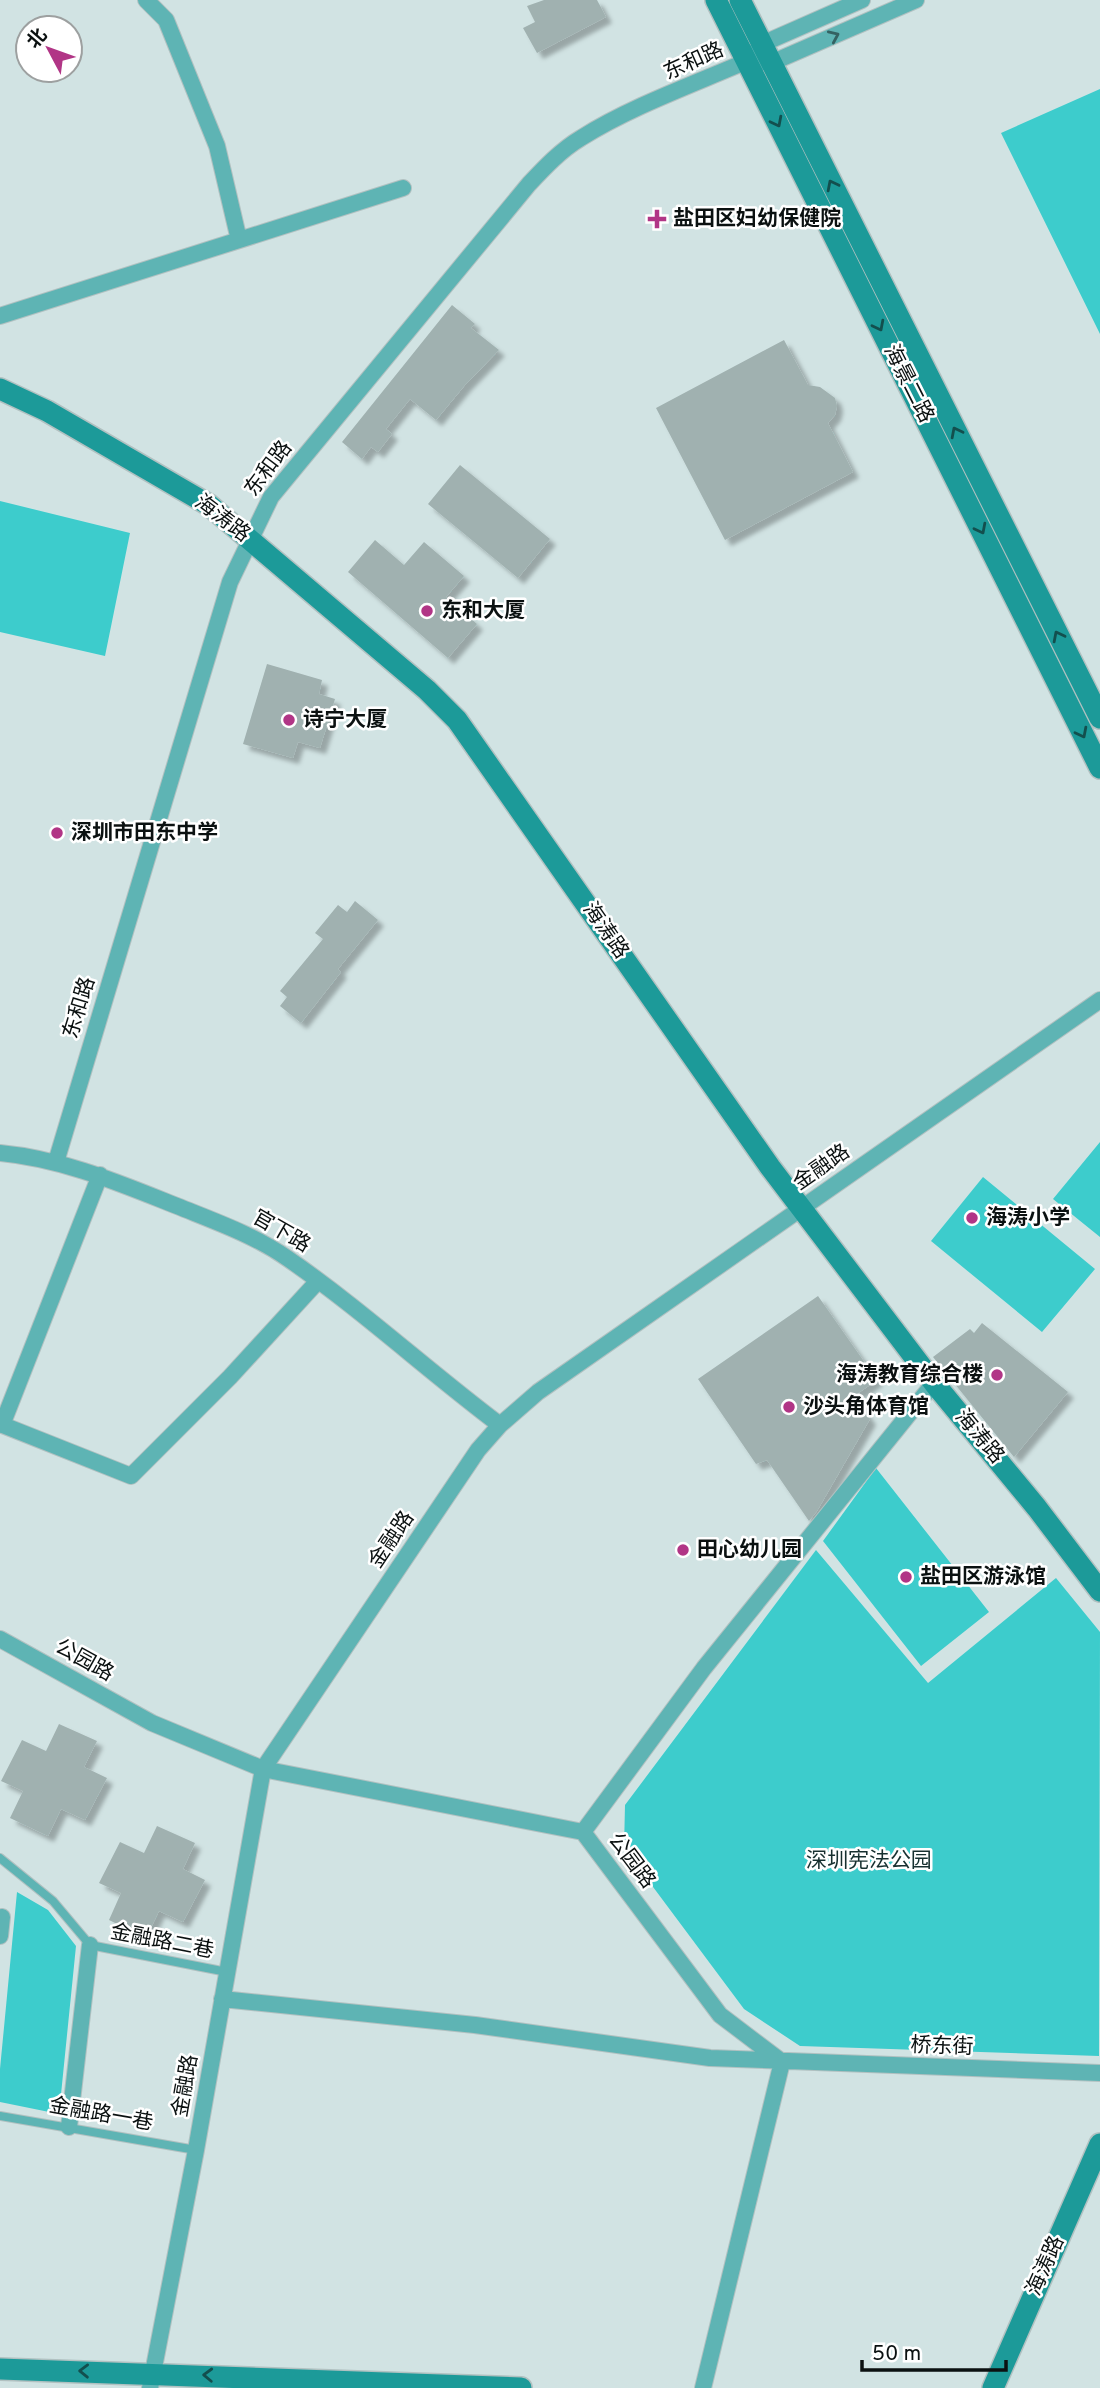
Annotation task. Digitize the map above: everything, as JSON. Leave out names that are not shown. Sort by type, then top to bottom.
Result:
[{"type":"street","points":[[146,0],[166,20],[217,146],[239,240]]},
{"type":"street","name":"海景二路","points":[[716,0],[1100,768]]},
{"type":"street","name":"海景二路","points":[[740,0],[1100,718]]},
{"type":"street","name":"东和路","points":[[766,53],[862,0]]},
{"type":"street","name":"东和路","points":[[56,1162],[230,582],[271,497],[529,184],[554,158],[581,138],[614,120],[747,61],[916,0]]},
{"type":"street","points":[[0,316],[403,188]]},
{"type":"street","name":"海涛路","points":[[0,388],[47,411],[209,505],[428,690],[457,720],[801,1209],[934,1383],[1037,1508],[1100,1591]]},
{"type":"street","name":"金融路","points":[[151,2381],[196,2150],[263,1769],[478,1450],[500,1425],[538,1392],[1100,1000]]},
{"type":"street","name":"官下路","points":[[0,1153],[56,1162],[100,1175],[248,1236],[285,1256],[500,1425]]},
{"type":"street","points":[[100,1175],[1,1424],[131,1476],[230,1377],[318,1281]]},
{"type":"street","points":[[583,1832],[704,1668],[934,1383]]},
{"type":"street","name":"公园路","points":[[0,1639],[152,1723],[263,1769],[583,1832],[720,2015],[782,2062]]},
{"type":"street","points":[[0,1936],[2,1917]]},
{"type":"street","points":[[69,2127],[90,1945]]},
{"type":"street","name":"桥东街","points":[[222,1999],[475,2025],[710,2057],[1100,2073]]},
{"type":"street","points":[[703,2388],[782,2062]]},
{"type":"street","name":"海涛路","points":[[993,2388],[1100,2144]]},
{"type":"street","points":[[0,2369],[151,2381],[521,2388]]},
{"type":"lane","name":"金融路二巷","points":[[0,1858],[53,1901],[90,1945],[227,1972]]},
{"type":"lane","name":"金融路一巷","points":[[0,2116],[196,2150]]},
{"type":"green space","points":[[1100,89],[1100,334],[1001,133]]},
{"type":"green space","points":[[0,501],[130,533],[105,656],[0,632]]},
{"type":"green space","points":[[1100,1142],[1100,1237],[1053,1199]]},
{"type":"green space","points":[[983,1177],[1095,1269],[1042,1332],[931,1241]]},
{"type":"green space","name":"盐田区游泳馆","points":[[876,1468],[989,1612],[921,1666],[823,1541]]},
{"type":"green space","name":"深圳宪法公园","points":[[816,1550],[928,1683],[1056,1578],[1100,1632],[1099,2056],[800,2046],[744,2009],[624,1848],[625,1805]]},
{"type":"green space","points":[[17,1892],[48,1910],[76,1946],[59,2114],[0,2102],[0,2069]]},
{"type":"building","points":[[544,0],[597,0],[606,17],[537,53],[523,28],[535,22],[527,6]]},
{"type":"building","points":[[452,305],[475,324],[471,328],[499,350],[436,420],[410,399],[386,429],[392,434],[378,452],[371,447],[362,459],[342,442]]},
{"type":"building","points":[[784,340],[808,385],[820,387],[835,398],[835,415],[828,423],[853,472],[725,540],[656,408]]},
{"type":"building","points":[[460,465],[550,539],[518,578],[428,504]]},
{"type":"building","name":"东和大厦","points":[[375,540],[404,565],[424,542],[464,576],[446,597],[477,624],[448,658],[348,572]]},
{"type":"building","name":"诗宁大厦","points":[[267,664],[322,680],[319,694],[335,699],[320,748],[298,742],[293,758],[243,744]]},
{"type":"building","points":[[355,901],[378,920],[338,969],[341,972],[301,1023],[280,1006],[287,997],[280,991],[323,939],[315,933],[338,905],[347,912]]},
{"type":"building","name":"沙头角体育馆","points":[[818,1296],[877,1380],[854,1396],[870,1419],[809,1521],[767,1460],[756,1464],[698,1379]]},
{"type":"building","name":"海涛教育综合楼","points":[[982,1323],[1068,1392],[1014,1457],[933,1357],[970,1329],[974,1333]]},
{"type":"building","points":[[59,1724],[97,1741],[84,1767],[107,1778],[85,1820],[61,1809],[48,1836],[10,1818],[23,1791],[1,1781],[22,1740],[46,1751]]},
{"type":"building","points":[[157,1826],[195,1843],[183,1869],[205,1880],[183,1922],[159,1911],[146,1938],[109,1920],[121,1893],[99,1883],[120,1842],[144,1853]]},
{"type":"place","name":"盐田区妇幼保健院","points":[[657,219]]},
{"type":"place","name":"东和大厦","points":[[427,611]]},
{"type":"place","name":"诗宁大厦","points":[[289,720]]},
{"type":"place","name":"深圳市田东中学","points":[[57,833]]},
{"type":"place","name":"海涛小学","points":[[972,1218]]},
{"type":"place","name":"海涛教育综合楼","points":[[997,1375]]},
{"type":"place","name":"沙头角体育馆","points":[[789,1407]]},
{"type":"place","name":"田心幼儿园","points":[[683,1550]]},
{"type":"place","name":"盐田区游泳馆","points":[[906,1577]]}]
